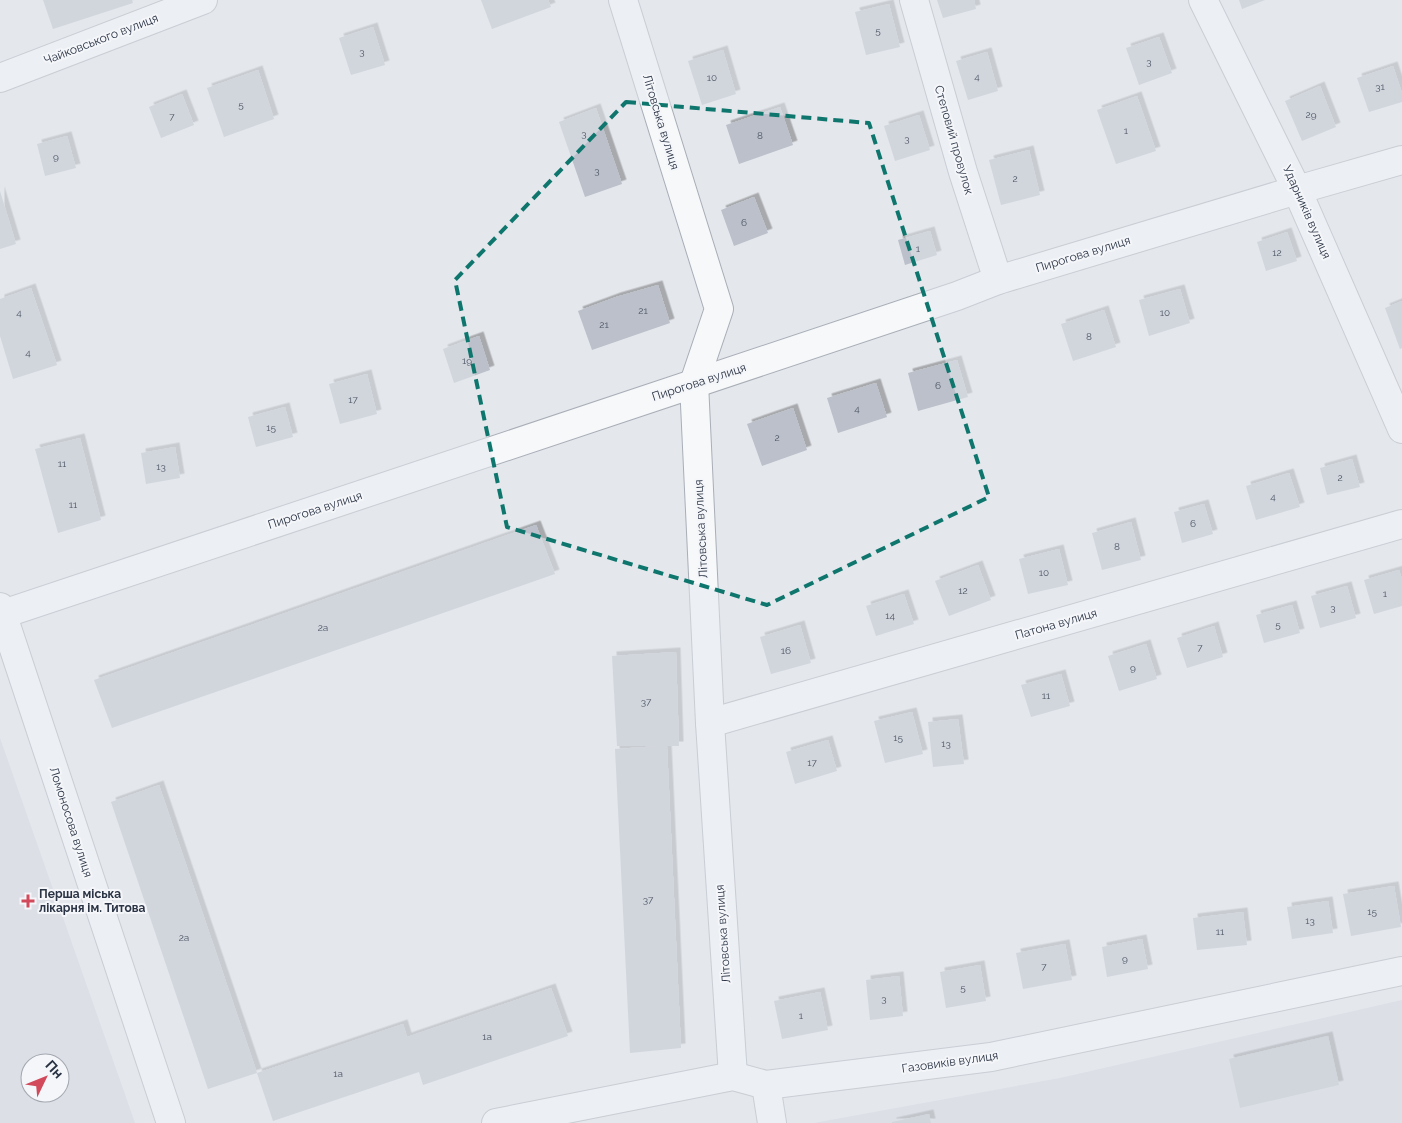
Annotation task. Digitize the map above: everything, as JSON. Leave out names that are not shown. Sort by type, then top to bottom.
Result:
[{"type":"street","name":"Чайковського вулиця","points":[[0,78],[202,0]]},
{"type":"street","name":"Літовська вулиця","points":[[623,0],[719,309],[694,384],[710,723],[733,1076]]},
{"type":"street","name":"Степовий провулок","points":[[914,0],[963,172],[998,280]]},
{"type":"street","name":"Ударників вулиця","points":[[1203,0],[1297,190],[1402,429]]},
{"type":"street","name":"Пирогова вулиця","points":[[1,612],[694,384],[957,296],[998,280],[1402,160]]},
{"type":"street","name":"Патона вулиця","points":[[710,723],[1402,524]]},
{"type":"street","name":"Ломоносова вулиця","points":[[1,612],[171,1123]]},
{"type":"street","name":"Газовиків вулиця","points":[[496,1123],[733,1076],[766,1085],[991,1057],[1402,971]]},
{"type":"street","points":[[766,1085],[772,1123]]},
{"type":"highlighted area","points":[[626,102],[869,123],[989,497],[767,605],[507,527],[455,280]]},
{"type":"shaded area","name":"Перша міська лікарня ім. Титова","points":[[0,738],[135,1123],[0,1123]]},
{"type":"shaded area","points":[[1402,1000],[1402,1123],[814,1123],[1060,1078]]},
{"type":"building","points":[[43,0],[132,0],[133,3],[53,29]]},
{"type":"building","points":[[481,0],[548,0],[551,7],[492,29]]},
{"type":"building","points":[[937,0],[974,0],[976,9],[943,18]]},
{"type":"building","points":[[1239,0],[1265,0],[1242,9]]},
{"type":"building","points":[[889,4],[900,47],[866,55],[855,12]]},
{"type":"building","points":[[373,27],[385,65],[351,75],[339,38]]},
{"type":"building","points":[[1159,37],[1172,73],[1139,85],[1126,48]]},
{"type":"building","points":[[723,50],[736,94],[702,105],[688,61]]},
{"type":"building","points":[[987,52],[998,91],[968,100],[956,61]]},
{"type":"building","points":[[1393,66],[1402,93],[1402,102],[1369,112],[1357,78]]},
{"type":"building","points":[[258,70],[274,119],[224,137],[207,88]]},
{"type":"building","points":[[1320,86],[1336,127],[1302,141],[1285,101]]},
{"type":"building","points":[[182,94],[194,125],[161,138],[149,107]]},
{"type":"building","points":[[1137,96],[1156,151],[1116,164],[1097,110]]},
{"type":"building","points":[[780,107],[793,145],[739,164],[726,125]]},
{"type":"building","points":[[596,108],[622,184],[585,197],[559,122]]},
{"type":"building","points":[[919,115],[930,150],[895,161],[884,126]]},
{"type":"building","points":[[67,136],[76,168],[45,176],[37,144]]},
{"type":"building","points":[[1029,150],[1040,195],[1001,205],[989,160]]},
{"type":"building","points":[[0,191],[16,244],[0,249]]},
{"type":"building","points":[[754,197],[768,233],[734,246],[721,210]]},
{"type":"building","points":[[930,231],[937,255],[905,265],[898,240]]},
{"type":"building","points":[[1287,232],[1297,261],[1266,271],[1257,242]]},
{"type":"building","points":[[658,285],[670,323],[592,350],[578,311],[616,297]]},
{"type":"building","points":[[31,288],[57,365],[13,379],[0,336],[0,299]]},
{"type":"building","points":[[1180,289],[1190,323],[1149,336],[1139,300]]},
{"type":"building","points":[[1402,301],[1402,348],[1400,349],[1385,308]]},
{"type":"building","points":[[1104,310],[1116,347],[1073,361],[1061,324]]},
{"type":"building","points":[[479,336],[490,370],[454,383],[443,349]]},
{"type":"building","points":[[957,360],[968,397],[918,411],[908,373]]},
{"type":"building","points":[[367,374],[377,414],[340,424],[329,384]]},
{"type":"building","points":[[876,383],[887,417],[838,433],[827,398]]},
{"type":"building","points":[[285,407],[293,437],[256,447],[248,417]]},
{"type":"building","points":[[793,408],[807,450],[762,466],[747,424]]},
{"type":"building","points":[[80,438],[101,520],[58,533],[35,449]]},
{"type":"building","points":[[175,447],[180,478],[146,484],[141,453]]},
{"type":"building","points":[[1352,459],[1360,487],[1327,495],[1320,468]]},
{"type":"building","points":[[1289,473],[1300,507],[1256,520],[1246,486]]},
{"type":"building","points":[[1204,504],[1213,534],[1182,543],[1174,512]]},
{"type":"building","points":[[1131,522],[1141,560],[1102,570],[1092,533]]},
{"type":"building","points":[[536,525],[555,574],[112,728],[94,680]]},
{"type":"building","points":[[1059,549],[1068,585],[1028,594],[1019,559]]},
{"type":"building","points":[[978,565],[991,600],[949,616],[935,581]]},
{"type":"building","points":[[1399,570],[1402,579],[1402,606],[1374,614],[1364,580]]},
{"type":"building","points":[[1347,586],[1356,618],[1320,628],[1311,596]]},
{"type":"building","points":[[904,594],[914,624],[876,636],[866,606]]},
{"type":"building","points":[[1292,605],[1300,633],[1264,643],[1256,615]]},
{"type":"building","points":[[800,625],[811,663],[771,674],[760,637]]},
{"type":"building","points":[[1214,626],[1223,657],[1187,668],[1177,638]]},
{"type":"building","points":[[1146,644],[1157,679],[1119,691],[1108,656]]},
{"type":"building","points":[[676,652],[679,746],[667,746],[681,1048],[630,1053],[615,749],[660,746],[617,746],[612,656]]},
{"type":"building","points":[[1061,674],[1070,706],[1031,717],[1021,685]]},
{"type":"building","points":[[912,712],[923,754],[885,763],[874,721]]},
{"type":"building","points":[[958,719],[964,764],[933,767],[928,722]]},
{"type":"building","points":[[828,740],[837,771],[795,784],[786,752]]},
{"type":"building","points":[[159,785],[257,1073],[208,1089],[111,802]]},
{"type":"building","points":[[1394,886],[1401,927],[1351,936],[1343,894]]},
{"type":"building","points":[[1328,901],[1333,933],[1292,939],[1287,907]]},
{"type":"building","points":[[1243,912],[1247,945],[1197,950],[1193,918]]},
{"type":"building","points":[[1142,939],[1148,969],[1107,977],[1102,947]]},
{"type":"building","points":[[1065,944],[1072,980],[1023,989],[1016,953]]},
{"type":"building","points":[[980,965],[986,1001],[946,1008],[940,972]]},
{"type":"building","points":[[899,976],[903,1016],[870,1020],[866,980]]},
{"type":"building","points":[[551,988],[568,1036],[423,1085],[419,1072],[273,1121],[257,1073],[403,1024],[407,1037]]},
{"type":"building","points":[[820,992],[828,1030],[782,1039],[774,1001]]},
{"type":"building","points":[[1328,1036],[1339,1085],[1240,1108],[1229,1059]]},
{"type":"building","points":[[929,1114],[931,1123],[892,1123],[892,1122]]},
{"type":"place","name":"Перша міська лікарня ім. Титова","points":[[28,901]]}]
